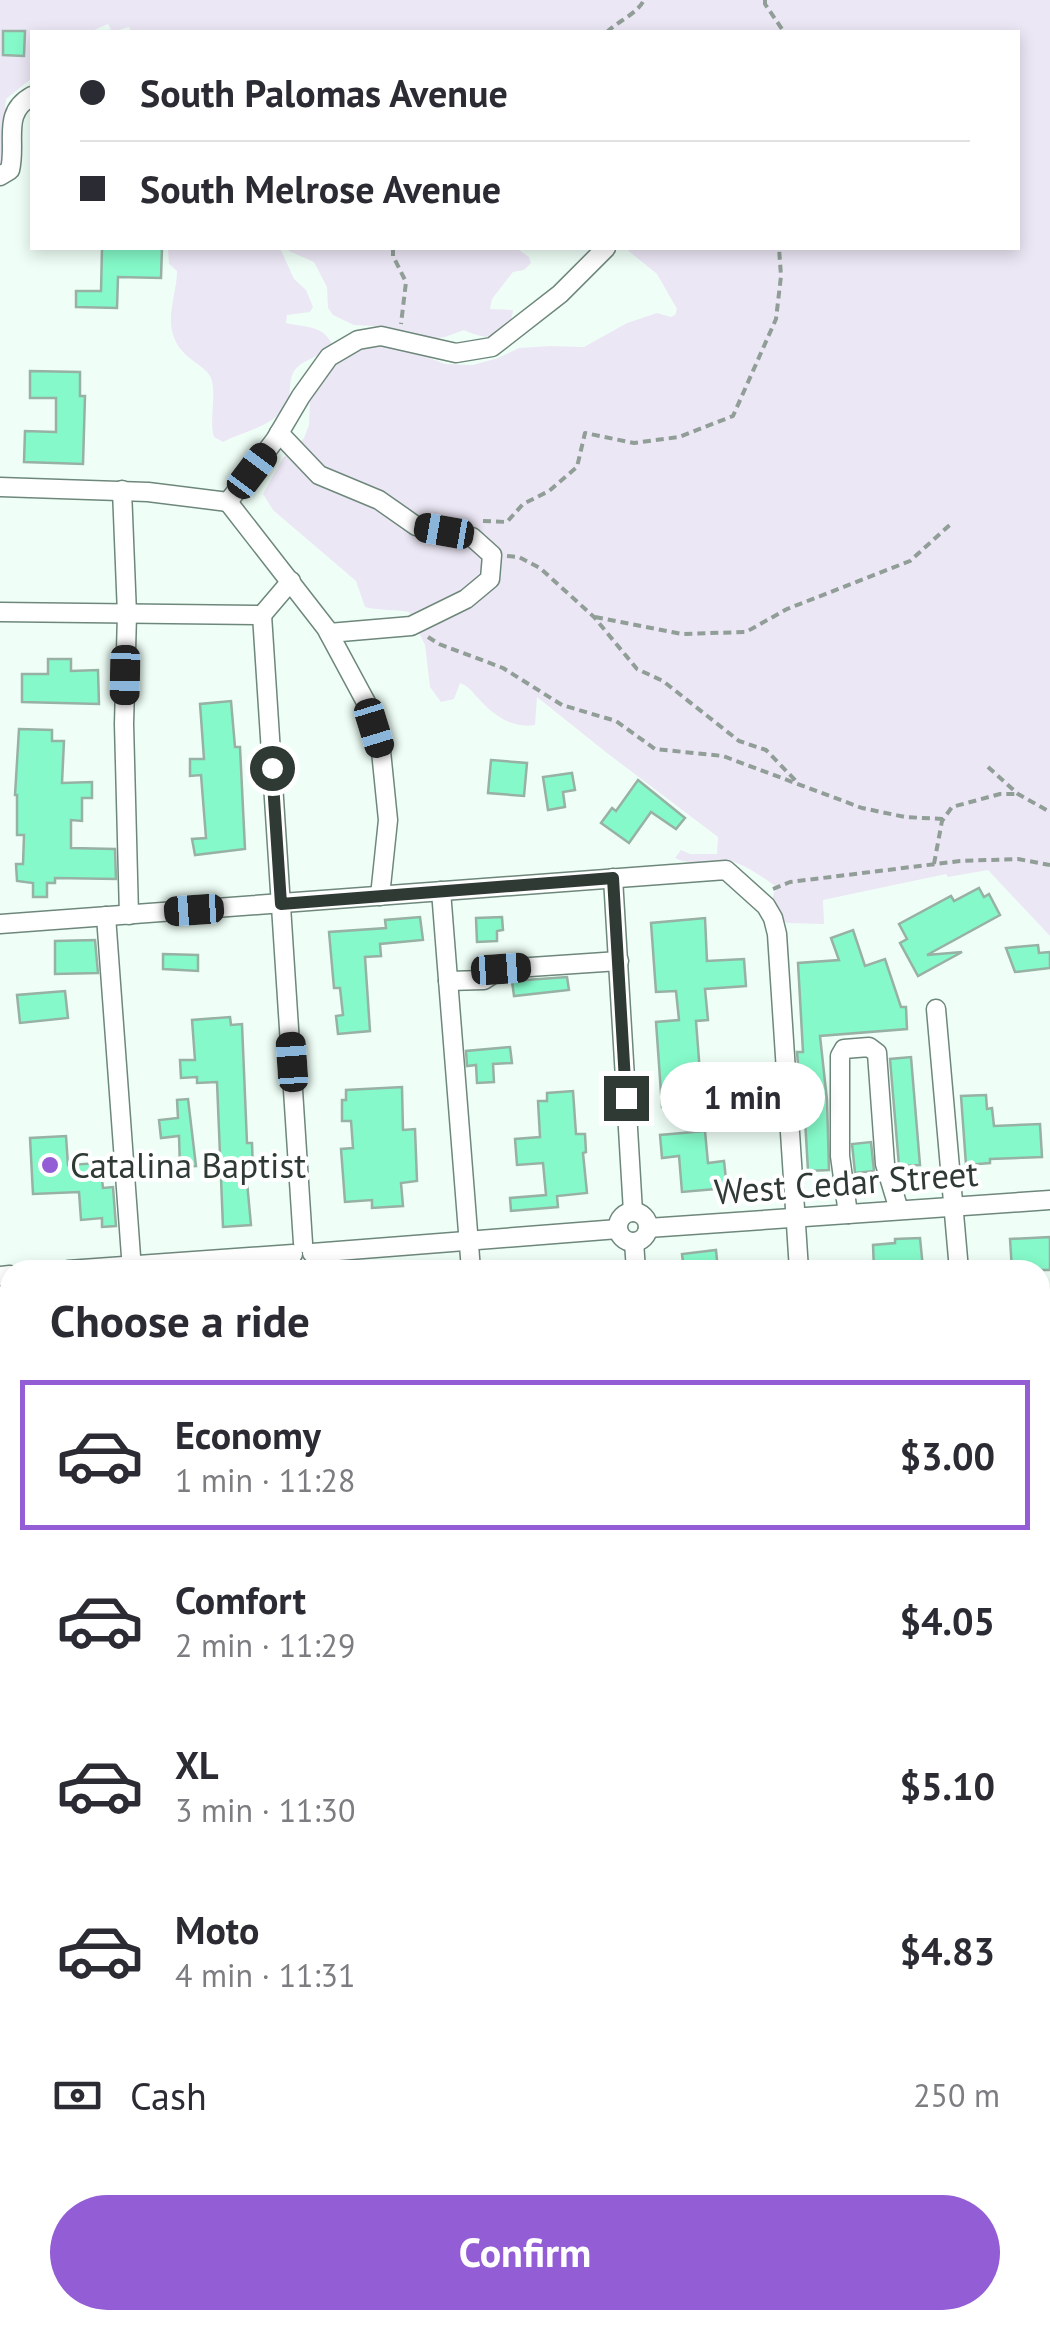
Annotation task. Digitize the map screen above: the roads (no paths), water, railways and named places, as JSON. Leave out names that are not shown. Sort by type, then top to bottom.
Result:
[{"type":"street","points":[[0,176],[10,170],[15,112],[30,97]]},
{"type":"street","points":[[228,502],[329,356],[358,340],[382,336],[456,353],[492,347],[560,294],[604,250]]},
{"type":"street","points":[[279,433],[320,475],[379,500],[416,526],[472,536],[492,555],[490,579],[466,599],[411,626],[329,633]]},
{"type":"street","points":[[0,486],[122,490],[228,502],[329,633],[368,706],[381,751],[388,820],[380,896]]},
{"type":"street","points":[[122,490],[129,915]]},
{"type":"street","points":[[291,582],[262,615],[304,1256]]},
{"type":"street","points":[[0,612],[262,615]]},
{"type":"street","points":[[0,924],[726,870],[774,918],[777,934],[799,1260]]},
{"type":"street","points":[[613,878],[633,1212]]},
{"type":"street","points":[[441,891],[470,1260]]},
{"type":"street","points":[[0,908],[41,921]]},
{"type":"street","points":[[106,916],[131,1260]]},
{"type":"street","points":[[448,981],[484,980],[501,969],[618,961]]},
{"type":"street","points":[[936,1009],[957,1260]]},
{"type":"street","points":[[848,1214],[840,1156],[840,1056],[844,1049],[869,1047],[876,1053],[885,1164],[899,1210]]},
{"type":"street","name":"West Cedar Street","points":[[641,1235],[795,1218],[1050,1200]]},
{"type":"street","points":[[633,1212],[621,1218],[618,1230],[622,1238],[641,1235]]},
{"type":"street","points":[[633,1212],[644,1217],[637,1260]]},
{"type":"street","points":[[241,1260],[618,1230]]},
{"type":"place","name":"Catalina Baptist","points":[[50,1165]]}]
